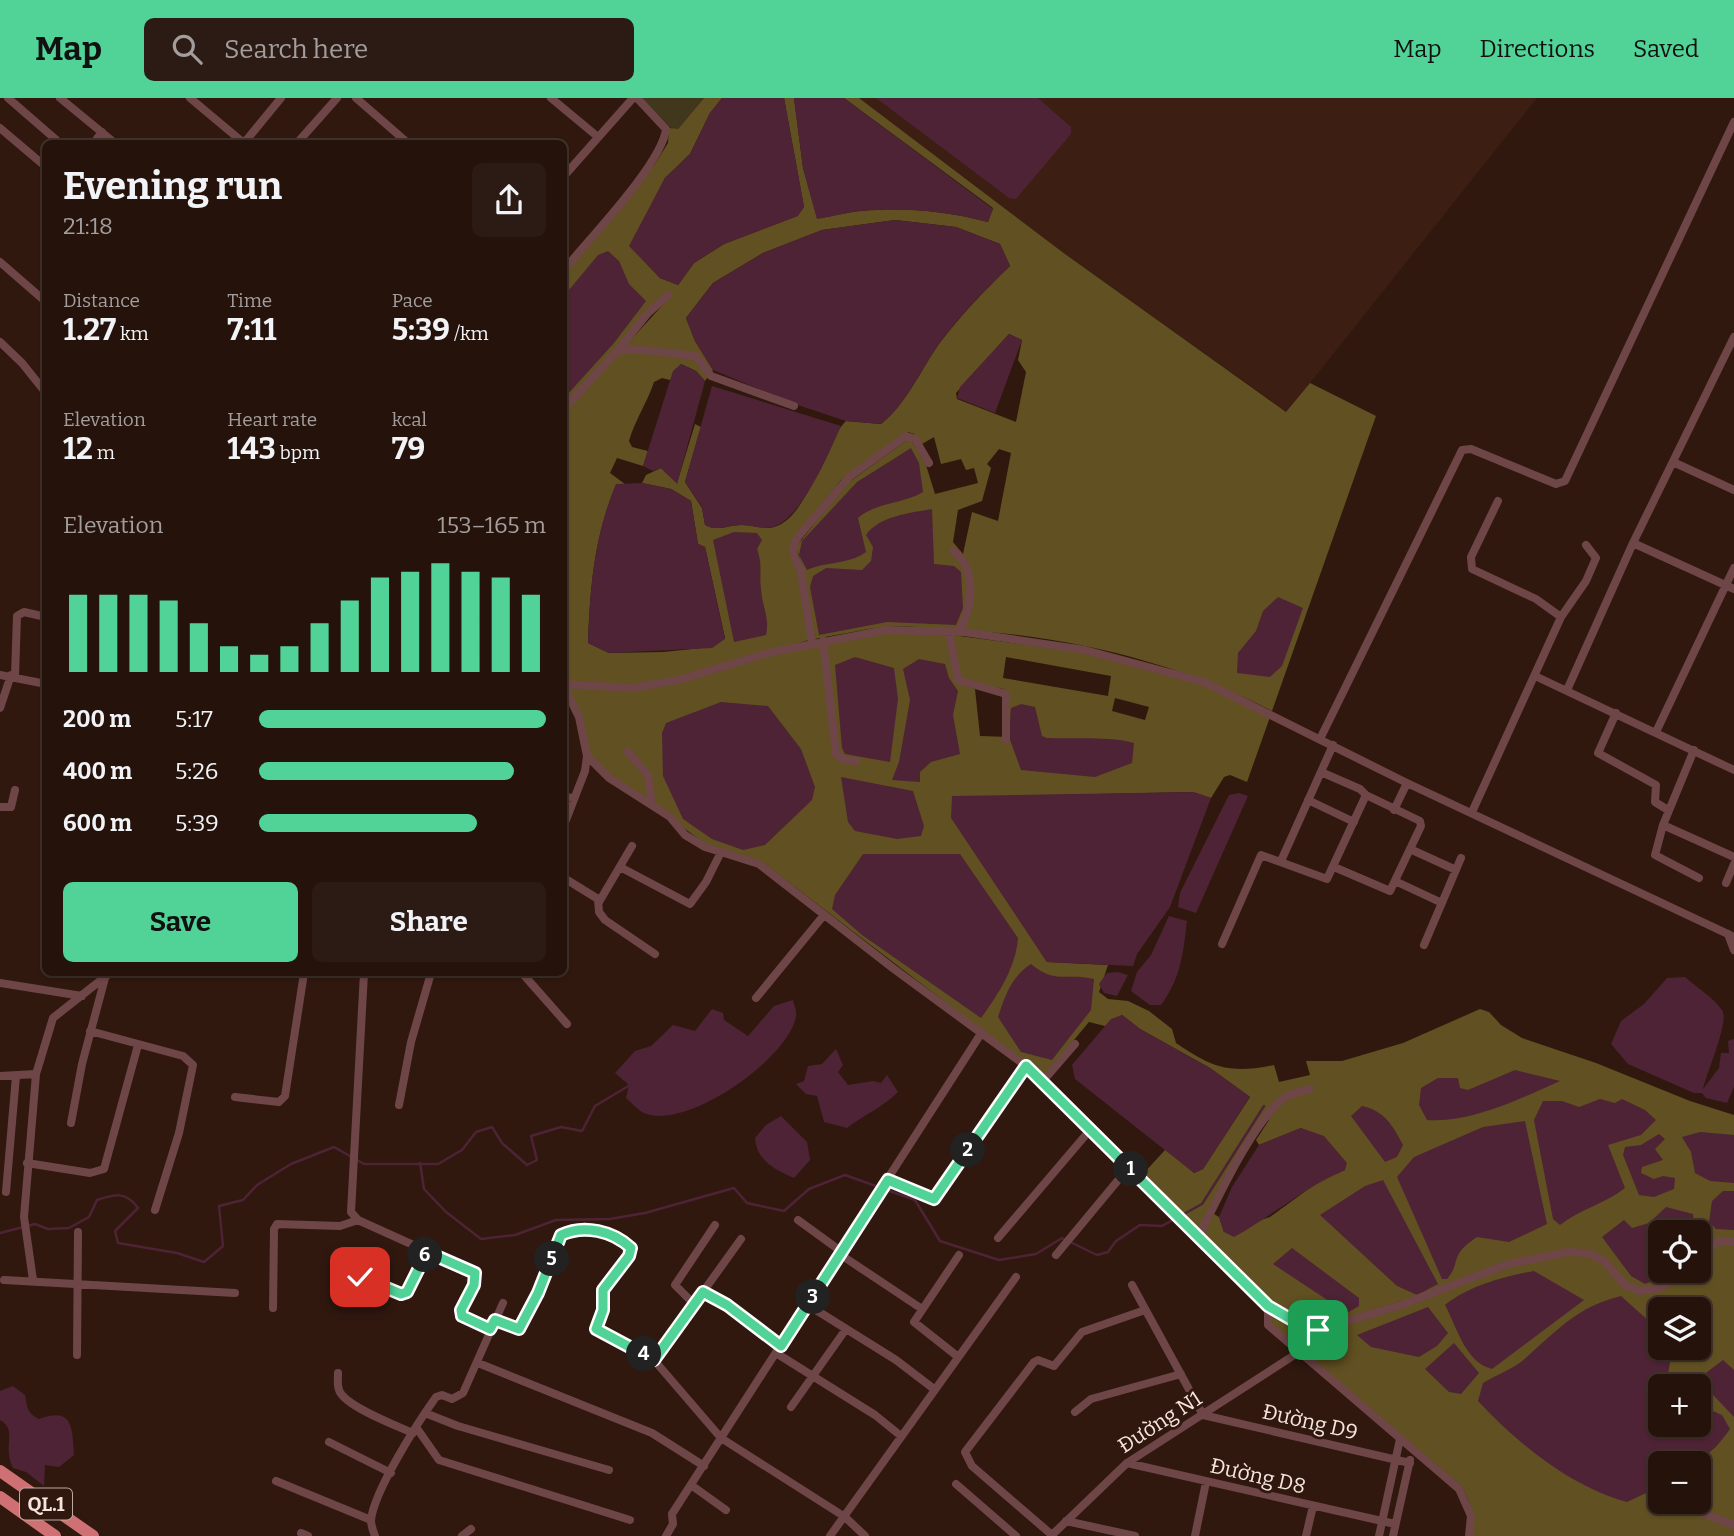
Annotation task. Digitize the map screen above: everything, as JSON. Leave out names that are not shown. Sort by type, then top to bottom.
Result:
[{"type":"highway","name":"QL.1","points":[[0,1471],[93,1536]]},
{"type":"highway","name":"QL.1","points":[[0,1497],[55,1536]]},
{"type":"street","points":[[8,98],[56,140]]},
{"type":"street","points":[[60,98],[111,140]]},
{"type":"street","points":[[190,98],[240,140]]},
{"type":"street","points":[[300,140],[337,98]]},
{"type":"street","points":[[356,98],[404,140]]},
{"type":"street","points":[[551,98],[598,137]]},
{"type":"street","points":[[567,173],[635,98],[666,129],[665,142],[652,162],[567,266]]},
{"type":"street","points":[[246,140],[277,100]]},
{"type":"street","points":[[1320,739],[1462,450],[1471,449],[1556,484],[1565,481],[1734,122]]},
{"type":"street","points":[[0,128],[42,164]]},
{"type":"street","points":[[96,140],[102,132]]},
{"type":"street","points":[[0,262],[42,299]]},
{"type":"street","points":[[567,406],[648,313],[668,295]]},
{"type":"street","points":[[1567,690],[1633,543],[1734,337]]},
{"type":"street","points":[[0,342],[42,388]]},
{"type":"street","points":[[617,351],[634,349],[695,356],[711,376],[794,406]]},
{"type":"street","points":[[812,643],[803,581],[794,555],[793,546],[798,537],[849,477],[906,436],[915,439],[929,463]]},
{"type":"street","points":[[1673,462],[1734,490]]},
{"type":"street","points":[[1498,501],[1471,557],[1471,566],[1476,572],[1536,599],[1561,617]]},
{"type":"street","points":[[1633,543],[1730,587]]},
{"type":"street","points":[[1472,812],[1561,617],[1593,568],[1596,558],[1586,545]]},
{"type":"street","points":[[953,551],[967,563],[970,607],[966,622],[954,632]]},
{"type":"street","points":[[1656,733],[1730,587],[1734,568]]},
{"type":"street","points":[[0,708],[13,675],[17,616],[24,612],[42,616]]},
{"type":"street","points":[[567,686],[623,688],[678,680],[812,643],[886,629],[954,632],[1048,643],[1153,666],[1205,682],[1407,783],[1731,935],[1734,950]]},
{"type":"street","points":[[954,632],[958,680],[1006,694],[1006,740]]},
{"type":"street","points":[[823,641],[836,754],[844,760],[856,761]]},
{"type":"street","points":[[0,675],[13,675],[42,683]]},
{"type":"street","points":[[1535,676],[1734,770]]},
{"type":"street","points":[[567,692],[579,718],[587,756],[567,817]]},
{"type":"street","points":[[1616,713],[1598,752],[1656,785],[1656,802],[1668,810]]},
{"type":"street","points":[[1281,861],[1333,746]]},
{"type":"street","points":[[1694,750],[1668,810],[1655,855],[1699,878]]},
{"type":"street","points":[[628,752],[648,775],[652,805]]},
{"type":"street","points":[[587,756],[609,778],[670,817],[685,835],[721,852],[759,864],[1026,1066],[1129,1167],[1167,1209],[1268,1306],[1306,1328],[1318,1330],[1401,1305],[1507,1264],[1568,1252],[1588,1253],[1604,1261],[1625,1284],[1640,1291],[1660,1288],[1668,1283]]},
{"type":"street","points":[[1321,772],[1420,821],[1395,881],[1387,891],[1334,867]]},
{"type":"street","points":[[1394,810],[1407,783]]},
{"type":"street","points":[[0,807],[11,807],[15,790]]},
{"type":"street","points":[[1222,943],[1257,859],[1266,855],[1324,879],[1330,876],[1366,795]]},
{"type":"street","points":[[567,797],[574,798]]},
{"type":"street","points":[[1308,800],[1354,822]]},
{"type":"street","points":[[1663,824],[1734,857]]},
{"type":"street","points":[[632,846],[600,902],[598,912],[605,920],[655,954]]},
{"type":"street","points":[[1410,849],[1456,870]]},
{"type":"street","points":[[620,867],[690,904],[706,882],[721,852]]},
{"type":"street","points":[[1423,945],[1461,858]]},
{"type":"street","points":[[1726,883],[1734,864]]},
{"type":"street","points":[[567,880],[600,902]]},
{"type":"street","points":[[1395,881],[1442,903]]},
{"type":"street","points":[[756,998],[824,915]]},
{"type":"street","points":[[33,1280],[24,1217],[36,1074],[53,1017],[106,976]]},
{"type":"street","points":[[71,1123],[90,1031],[102,999],[107,976]]},
{"type":"street","points":[[235,1097],[279,1102],[285,1096],[304,976]]},
{"type":"street","points":[[364,976],[350,1205],[353,1216],[475,1273],[474,1285],[460,1313],[490,1329]]},
{"type":"street","points":[[399,1105],[411,1042],[430,976]]},
{"type":"street","points":[[525,976],[567,1024]]},
{"type":"street","points":[[0,984],[82,996]]},
{"type":"street","points":[[90,1031],[184,1056],[193,1065],[178,1133],[155,1210]]},
{"type":"street","points":[[666,1536],[673,1524],[673,1514],[691,1485],[883,1190],[982,1032]]},
{"type":"street","points":[[1043,1081],[1075,1044]]},
{"type":"street","points":[[27,1163],[90,1173],[104,1169],[138,1045]]},
{"type":"street","points":[[888,1180],[934,1199],[1026,1066]]},
{"type":"street","points":[[0,1076],[36,1074]]},
{"type":"street","points":[[6,1192],[16,1076]]},
{"type":"street","points":[[1198,1238],[1231,1171],[1273,1109],[1286,1096],[1310,1089]]},
{"type":"street","points":[[998,1238],[1090,1130]]},
{"type":"street","points":[[1056,1255],[1129,1167]]},
{"type":"street","points":[[273,1308],[274,1229],[277,1224],[340,1226],[358,1220]]},
{"type":"street","points":[[798,1220],[841,1254],[922,1310]]},
{"type":"street","points":[[694,1304],[675,1286],[715,1225]]},
{"type":"street","points":[[495,1320],[517,1329],[522,1327],[561,1235],[578,1230],[601,1231],[631,1248],[629,1256],[603,1290],[603,1310],[596,1329],[654,1360],[721,1438],[845,1517],[865,1536]]},
{"type":"street","points":[[77,1355],[78,1232]]},
{"type":"street","points":[[654,1360],[741,1239]]},
{"type":"street","points":[[1711,1248],[1718,1241],[1734,1242]]},
{"type":"street","points":[[360,1277],[401,1294],[407,1292],[427,1252]]},
{"type":"street","points":[[957,1356],[914,1322],[959,1255]]},
{"type":"street","points":[[830,1536],[1016,1277]]},
{"type":"street","points":[[4,1280],[235,1293]]},
{"type":"street","points":[[1132,1285],[1203,1415]]},
{"type":"street","points":[[703,1292],[727,1305],[778,1350],[813,1376],[875,1415],[901,1436]]},
{"type":"street","points":[[375,1536],[371,1520],[391,1473],[414,1430],[439,1396],[452,1399],[463,1393],[503,1303]]},
{"type":"street","points":[[808,1305],[934,1388]]},
{"type":"street","points":[[1268,1306],[1268,1325],[1459,1489],[1471,1517],[1469,1536]]},
{"type":"street","points":[[1051,1536],[972,1466],[965,1452],[1034,1362],[1038,1360],[1054,1366],[1082,1332],[1145,1310]]},
{"type":"street","points":[[791,1407],[846,1329]]},
{"type":"street","name":"Đường N1","points":[[1051,1536],[1127,1463],[1299,1352]]},
{"type":"street","points":[[478,1363],[652,1433],[704,1466]]},
{"type":"street","points":[[338,1373],[339,1391],[343,1396],[372,1415],[414,1430],[439,1460],[630,1520]]},
{"type":"street","points":[[1075,1412],[1091,1399],[1181,1374]]},
{"type":"street","points":[[425,1413],[458,1426],[609,1469]]},
{"type":"street","name":"Đường D9","points":[[1203,1415],[1409,1463]]},
{"type":"street","points":[[1379,1536],[1400,1439]]},
{"type":"street","points":[[329,1442],[391,1473]]},
{"type":"street","points":[[1393,1536],[1413,1449]]},
{"type":"street","name":"Đường D8","points":[[1127,1463],[1395,1524]]},
{"type":"street","points":[[276,1480],[371,1520]]},
{"type":"street","points":[[1195,1536],[1206,1482]]},
{"type":"street","points":[[956,1484],[1016,1536]]},
{"type":"street","points":[[691,1485],[726,1510]]},
{"type":"street","points":[[1306,1536],[1312,1506]]},
{"type":"street","points":[[1704,1514],[1734,1525]]},
{"type":"street","points":[[1066,1521],[1135,1536]]},
{"type":"street","points":[[462,1536],[471,1529]]},
{"type":"shaded area","points":[[642,98],[704,98],[678,129],[673,130]]},
{"type":"shaded area","points":[[704,98],[722,98],[710,113],[690,154],[665,178],[630,246],[660,278],[678,285],[694,263],[724,244],[797,216],[804,207],[784,98],[794,98],[803,168],[817,218],[861,211],[909,210],[957,215],[988,222],[993,208],[844,98],[859,98],[1065,254],[1286,412],[1310,383],[1376,416],[1272,711],[1194,677],[1153,663],[1112,652],[1027,636],[898,626],[815,639],[804,571],[796,547],[845,485],[910,438],[926,465],[935,494],[978,483],[974,468],[966,470],[961,459],[941,464],[934,437],[922,444],[914,434],[908,432],[841,480],[790,545],[798,574],[809,640],[681,677],[631,685],[567,681],[567,271],[655,164],[668,143],[669,128],[678,129]],"holes":[[[895,220],[956,227],[1000,244],[1010,266],[947,334],[906,397],[890,416],[881,424],[846,421],[804,499],[782,523],[769,528],[742,525],[714,528],[705,525],[702,508],[685,482],[701,427],[695,424],[677,483],[661,468],[646,475],[642,483],[671,489],[691,501],[698,544],[705,547],[725,638],[712,647],[663,652],[609,653],[588,643],[598,543],[616,485],[625,484],[610,473],[617,458],[643,466],[648,451],[632,447],[629,441],[654,382],[662,378],[670,380],[681,364],[696,371],[705,381],[713,370],[695,341],[686,318],[713,283],[763,253],[822,230]],[[666,292],[669,292],[670,297],[574,402],[570,398]],[[1009,334],[1022,340],[1018,360],[1026,372],[1016,422],[957,399],[956,393]],[[999,449],[1011,453],[998,521],[972,512],[963,554],[953,542],[958,510],[982,501],[991,468],[987,464]]]},
{"type":"shaded area","points":[[722,98],[784,98],[804,207],[798,216],[724,244],[694,263],[678,285],[660,278],[629,246],[665,178],[690,154],[710,113]]},
{"type":"shaded area","points":[[794,98],[844,98],[993,209],[988,222],[957,215],[893,209],[817,219],[803,168]]},
{"type":"shaded area","points":[[859,98],[1537,98],[1287,412],[1065,254]]},
{"type":"shaded area","points":[[876,98],[1038,98],[1071,127],[1071,134],[1016,199],[1009,198]]},
{"type":"shaded area","points":[[895,220],[956,227],[1000,244],[1010,266],[955,323],[906,397],[881,424],[846,421],[795,404],[713,370],[695,341],[686,318],[713,283],[763,253],[822,230]]},
{"type":"shaded area","points":[[608,251],[619,261],[629,284],[646,301],[614,343],[567,395],[567,292],[598,255]]},
{"type":"shaded area","points":[[1009,334],[1022,340],[995,413],[957,398],[960,387]]},
{"type":"shaded area","points":[[681,364],[696,371],[705,381],[677,484],[661,468],[653,471],[643,466],[673,371]]},
{"type":"shaded area","points":[[712,386],[841,426],[804,498],[784,521],[773,527],[741,525],[714,528],[705,525],[702,507],[685,482]]},
{"type":"shaded area","points":[[911,448],[919,463],[923,492],[873,509],[858,518],[866,552],[852,559],[807,570],[799,555],[802,541],[857,482]]},
{"type":"shaded area","points":[[642,483],[671,489],[691,501],[698,544],[705,547],[725,639],[712,648],[609,653],[588,643],[594,562],[609,504],[616,484]]},
{"type":"shaded area","points":[[932,509],[934,564],[954,566],[961,572],[963,608],[956,625],[887,622],[819,635],[810,587],[813,576],[826,568],[862,570],[871,561],[873,547],[866,535],[872,529],[896,516]]},
{"type":"shaded area","points":[[734,532],[757,533],[762,540],[757,549],[767,623],[766,635],[734,642],[713,540]]},
{"type":"shaded area","points":[[1278,597],[1303,608],[1282,666],[1270,677],[1237,673],[1238,653],[1256,631],[1263,611]]},
{"type":"shaded area","points":[[886,633],[947,635],[955,681],[975,689],[980,736],[1009,737],[1010,714],[1006,692],[1001,688],[985,687],[960,678],[952,635],[1088,653],[1204,685],[1270,717],[1247,782],[1230,775],[1224,777],[1211,798],[1193,792],[952,797],[952,818],[1047,962],[1108,965],[1099,992],[1108,999],[1128,1001],[1149,1011],[1172,1029],[1176,1043],[1211,1063],[1233,1069],[1274,1065],[1279,1082],[1310,1075],[1306,1061],[1342,1061],[1403,1043],[1480,1009],[1489,1012],[1501,1025],[1522,1038],[1734,1115],[1734,1239],[1717,1238],[1711,1244],[1711,1220],[1648,1220],[1648,1283],[1663,1283],[1660,1285],[1641,1288],[1627,1282],[1606,1259],[1568,1249],[1318,1327],[1302,1322],[1256,1290],[1201,1237],[1214,1214],[1219,1217],[1224,1232],[1270,1217],[1318,1182],[1345,1170],[1301,1128],[1259,1145],[1256,1140],[1269,1120],[1267,1114],[1197,1233],[1141,1176],[1166,1149],[1194,1173],[1203,1169],[1250,1097],[1210,1068],[1140,1029],[1122,1015],[1105,1026],[1089,1022],[1043,1077],[761,861],[706,844],[611,776],[590,755],[567,687],[679,683],[773,655]],"holes":[[[1006,657],[1111,676],[1108,696],[1003,678]],[[1115,698],[1149,707],[1145,720],[1112,711]]]},
{"type":"shaded area","points":[[855,657],[894,668],[898,699],[890,762],[845,754],[842,748],[835,665]]},
{"type":"shaded area","points":[[919,659],[945,664],[949,678],[958,691],[953,715],[960,754],[931,762],[920,772],[920,782],[892,780],[899,762],[910,700],[903,669]]},
{"type":"shaded area","points":[[721,702],[768,706],[801,749],[815,787],[812,800],[765,845],[743,850],[712,839],[683,819],[663,776],[662,733],[666,723]]},
{"type":"shaded area","points":[[1021,704],[1035,707],[1042,736],[1047,738],[1104,739],[1134,743],[1132,763],[1095,777],[1021,770],[1009,737],[1011,708]]},
{"type":"shaded area","points":[[841,777],[913,791],[924,826],[921,836],[897,839],[855,831],[848,822]]},
{"type":"shaded area","points":[[1193,792],[1211,798],[1170,907],[1137,954],[1133,966],[1047,962],[951,818],[952,796]]},
{"type":"shaded area","points":[[1239,793],[1248,796],[1196,913],[1178,907],[1180,893],[1229,795]]},
{"type":"shaded area","points":[[863,854],[960,854],[1018,938],[1010,970],[981,1018],[862,935],[832,909],[835,895]]},
{"type":"shaded area","points":[[1169,916],[1187,921],[1182,955],[1168,995],[1161,1005],[1150,1005],[1131,991],[1137,972],[1151,955]]},
{"type":"shaded area","points":[[1031,964],[1055,976],[1094,979],[1091,1010],[1052,1060],[1021,1052],[998,1017],[1014,981]]},
{"type":"shaded area","points":[[1107,973],[1128,975],[1117,996],[1104,993],[1099,984]]},
{"type":"shaded area","points":[[1685,977],[1714,1001],[1724,1016],[1721,1035],[1703,1089],[1719,1068],[1721,1053],[1729,1053],[1728,1041],[1734,1039],[1734,1087],[1727,1103],[1706,1098],[1702,1093],[1694,1093],[1628,1064],[1611,1044],[1621,1021],[1644,1004],[1667,978]]},
{"type":"shaded area","points":[[793,1000],[796,1016],[789,1033],[775,1052],[732,1088],[683,1112],[660,1116],[642,1112],[626,1098],[629,1085],[615,1073],[635,1051],[651,1046],[673,1025],[695,1031],[712,1009],[723,1013],[724,1020],[748,1036],[774,1006]]},
{"type":"shaded area","points":[[1122,1015],[1140,1029],[1210,1068],[1250,1097],[1203,1169],[1194,1173],[1075,1079],[1072,1065],[1111,1019]]},
{"type":"shaded area","points":[[836,1049],[843,1065],[838,1072],[848,1085],[873,1081],[881,1083],[887,1075],[898,1092],[847,1128],[824,1122],[817,1096],[806,1094],[796,1084],[804,1081],[808,1066],[822,1064]]},
{"type":"shaded area","points":[[1515,1070],[1560,1081],[1495,1108],[1461,1118],[1427,1120],[1419,1105],[1421,1088],[1438,1078],[1458,1078],[1460,1088],[1468,1090]]},
{"type":"shaded area","points":[[1600,1099],[1615,1103],[1622,1099],[1645,1110],[1656,1120],[1641,1135],[1608,1145],[1625,1188],[1560,1225],[1553,1219],[1534,1120],[1543,1101],[1562,1101],[1579,1107]]},
{"type":"shaded area","points":[[1362,1106],[1377,1112],[1392,1126],[1403,1145],[1397,1157],[1385,1162],[1351,1116]]},
{"type":"shaded area","points":[[781,1116],[807,1142],[810,1160],[794,1178],[768,1164],[756,1146],[755,1138],[766,1125]]},
{"type":"shaded area","points":[[1525,1121],[1547,1224],[1509,1242],[1477,1237],[1462,1249],[1447,1279],[1442,1279],[1397,1177],[1414,1157],[1483,1127]]},
{"type":"shaded area","points":[[1301,1128],[1324,1136],[1347,1163],[1345,1170],[1316,1185],[1234,1237],[1224,1232],[1219,1217],[1232,1187],[1259,1145]]},
{"type":"shaded area","points":[[1700,1132],[1734,1135],[1734,1183],[1710,1181],[1695,1173],[1691,1152],[1682,1137]]},
{"type":"shaded area","points":[[1659,1134],[1665,1139],[1655,1149],[1663,1160],[1642,1167],[1641,1173],[1654,1179],[1663,1176],[1675,1178],[1674,1189],[1654,1197],[1639,1195],[1623,1155],[1625,1147],[1641,1145]]},
{"type":"shaded area","points":[[1383,1180],[1438,1284],[1417,1295],[1397,1286],[1320,1215],[1365,1186]]},
{"type":"shaded area","points":[[1723,1191],[1734,1191],[1734,1230],[1716,1229],[1711,1224],[1712,1201]]},
{"type":"shaded area","points":[[1666,1207],[1693,1214],[1694,1220],[1652,1220]]},
{"type":"shaded area","points":[[1624,1220],[1632,1228],[1648,1223],[1648,1283],[1645,1284],[1631,1276],[1602,1237]]},
{"type":"shaded area","points":[[1719,1244],[1734,1245],[1734,1536],[1472,1536],[1471,1510],[1461,1486],[1271,1324],[1271,1310],[1305,1330],[1402,1308],[1509,1267],[1568,1255],[1588,1256],[1602,1264],[1624,1287],[1661,1291],[1673,1283],[1711,1283],[1711,1252]]},
{"type":"shaded area","points":[[1292,1248],[1359,1298],[1359,1306],[1347,1313],[1273,1264]]},
{"type":"shaded area","points":[[1534,1271],[1584,1300],[1492,1369],[1483,1365],[1468,1351],[1445,1305],[1465,1292],[1487,1283]]},
{"type":"shaded area","points":[[1621,1296],[1648,1320],[1648,1360],[1670,1360],[1668,1374],[1648,1374],[1648,1437],[1711,1437],[1711,1410],[1722,1415],[1730,1429],[1710,1451],[1648,1451],[1648,1492],[1627,1502],[1586,1486],[1546,1462],[1478,1401],[1483,1383],[1521,1362],[1578,1314]]},
{"type":"shaded area","points":[[1428,1307],[1448,1333],[1437,1346],[1419,1357],[1371,1347],[1357,1335]]},
{"type":"shaded area","points":[[1454,1343],[1479,1373],[1461,1394],[1449,1392],[1425,1369]]},
{"type":"shaded area","points":[[1723,1360],[1734,1370],[1734,1417],[1711,1393],[1711,1374],[1705,1374]]},
{"type":"shaded area","points":[[13,1386],[25,1395],[28,1409],[35,1417],[39,1419],[59,1415],[69,1422],[74,1455],[59,1467],[45,1465],[44,1486],[26,1472],[13,1468],[10,1460],[8,1429],[0,1420],[0,1391]]},
{"type":"waterway","points":[[0,1233],[35,1224],[48,1229],[69,1228],[89,1217],[97,1200],[120,1195],[138,1208],[115,1231],[118,1243],[177,1253],[204,1262],[223,1246],[219,1206],[243,1200],[257,1185],[291,1164],[334,1147],[364,1164],[438,1164],[462,1150],[476,1132],[492,1127],[502,1143],[527,1165],[537,1160],[531,1136],[561,1127],[582,1131],[595,1106],[630,1085]]},
{"type":"waterway","points":[[420,1163],[424,1189],[446,1212],[481,1239],[515,1235],[556,1220],[610,1219],[645,1213],[734,1188],[747,1203],[784,1211],[809,1189],[845,1175],[915,1200],[940,1241],[999,1260],[1036,1254],[1062,1238],[1097,1255],[1108,1252],[1116,1241],[1140,1225],[1162,1226],[1202,1204],[1264,1106]]},
{"type":"route","points":[[360,1277],[401,1294],[407,1292],[427,1252],[475,1273],[474,1285],[460,1313],[462,1316],[490,1329],[495,1320],[519,1329],[538,1293],[559,1237],[566,1232],[578,1230],[601,1231],[631,1248],[629,1256],[603,1290],[605,1302],[594,1326],[596,1329],[654,1360],[703,1292],[727,1305],[781,1346],[888,1180],[930,1200],[934,1199],[1026,1066],[1129,1167],[1167,1209],[1237,1272],[1268,1306],[1306,1328],[1318,1330]]}]
